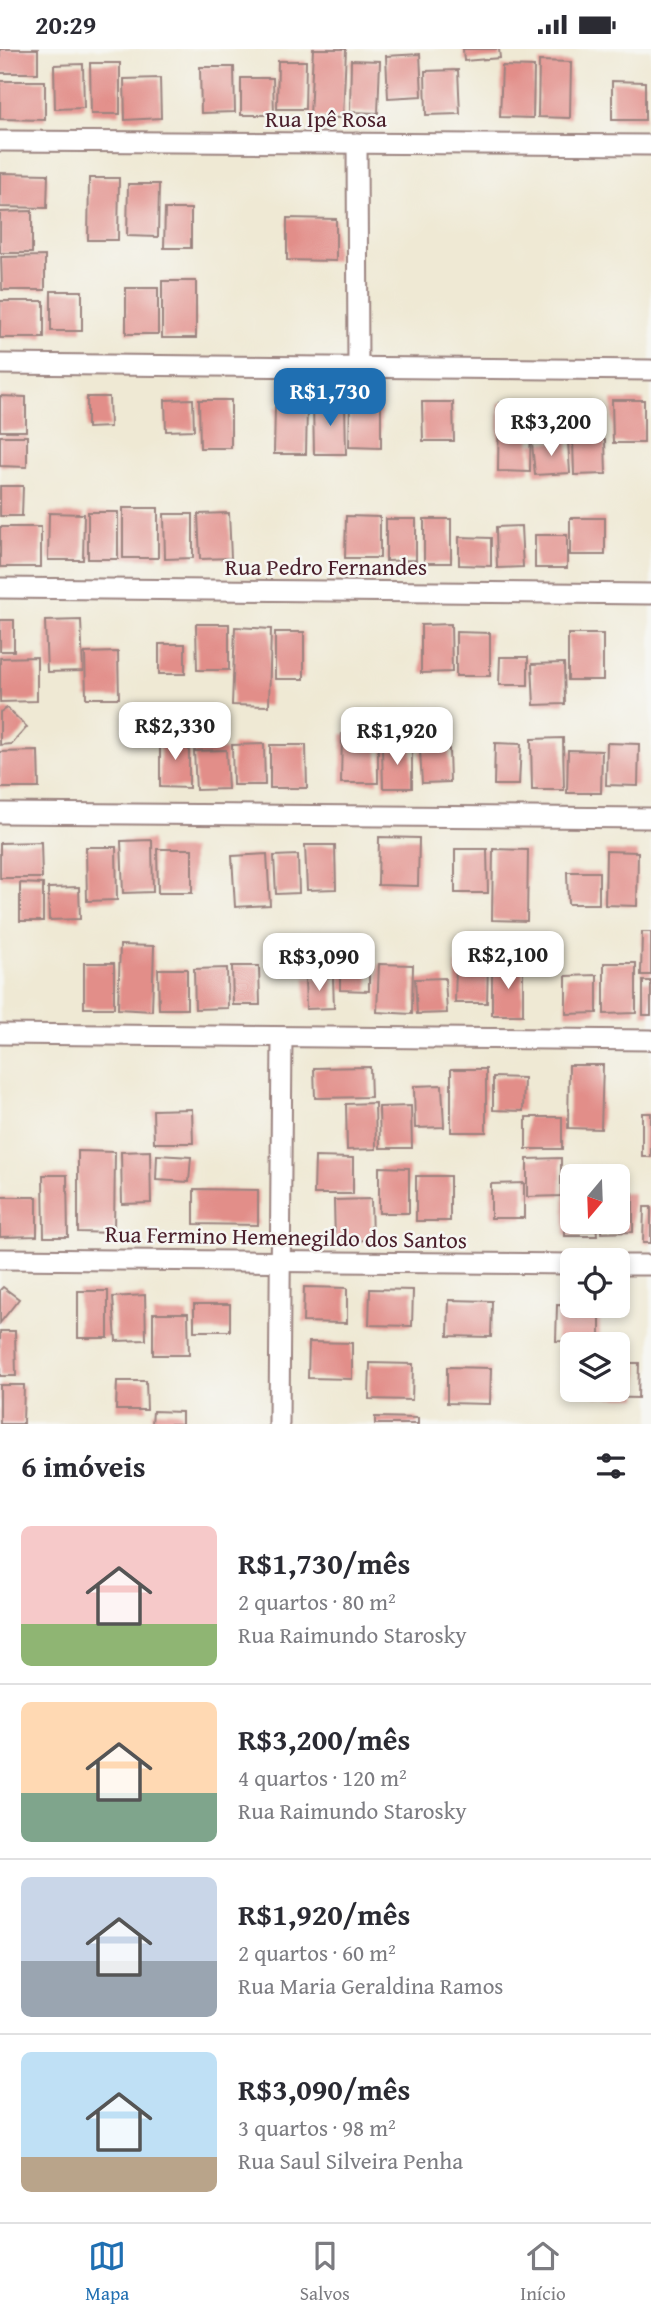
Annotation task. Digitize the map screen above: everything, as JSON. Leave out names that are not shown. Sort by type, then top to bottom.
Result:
[{"type":"street","name":"Rua Ipê Rosa","points":[[0,141],[651,145]]},
{"type":"street","points":[[357,143],[358,367]]},
{"type":"street","points":[[0,365],[651,370]]},
{"type":"street","name":"Rua Pedro Fernandes","points":[[0,588],[651,594]]},
{"type":"street","points":[[0,813],[651,818]]},
{"type":"street","points":[[0,1034],[651,1040]]},
{"type":"street","points":[[279,1424],[282,1037]]},
{"type":"street","name":"Rua Fermino Hemenegildo dos Santos","points":[[0,1259],[560,1264]]},
{"type":"street","points":[[630,1265],[651,1265]]},
{"type":"building","points":[[0,49],[38,49],[38,73],[0,73]]},
{"type":"building","points":[[313,49],[346,49],[343,118],[310,117]]},
{"type":"building","points":[[463,49],[499,49],[500,58],[464,61]]},
{"type":"building","points":[[420,54],[422,96],[388,98],[386,56]]},
{"type":"building","points":[[351,60],[380,61],[378,113],[350,112]]},
{"type":"building","points":[[278,61],[306,61],[305,109],[277,109]]},
{"type":"building","points":[[539,61],[571,62],[570,118],[538,117]]},
{"type":"building","points":[[90,63],[120,63],[120,114],[91,114]]},
{"type":"building","points":[[83,64],[84,108],[55,109],[54,65]]},
{"type":"building","points":[[502,66],[534,67],[533,118],[500,117]]},
{"type":"building","points":[[200,67],[234,67],[235,112],[201,113]]},
{"type":"building","points":[[458,70],[460,114],[426,115],[425,71]]},
{"type":"building","points":[[160,78],[161,118],[125,120],[124,79]]},
{"type":"building","points":[[241,78],[273,78],[274,115],[241,115]]},
{"type":"building","points":[[0,81],[45,81],[45,120],[0,119]]},
{"type":"building","points":[[612,81],[645,82],[645,120],[612,120]]},
{"type":"building","points":[[0,173],[48,174],[47,208],[0,207]]},
{"type":"building","points":[[89,178],[119,178],[118,240],[88,240]]},
{"type":"building","points":[[128,184],[159,184],[158,237],[127,236]]},
{"type":"building","points":[[165,209],[191,209],[191,248],[164,248]]},
{"type":"building","points":[[32,211],[32,253],[0,253],[0,212]]},
{"type":"building","points":[[287,218],[336,219],[336,261],[287,260]]},
{"type":"building","points":[[45,256],[45,290],[2,290],[1,257]]},
{"type":"building","points":[[162,281],[196,281],[196,338],[162,338]]},
{"type":"building","points":[[126,288],[158,288],[158,334],[126,334]]},
{"type":"building","points":[[51,291],[82,291],[82,331],[51,331]]},
{"type":"building","points":[[0,301],[44,301],[44,338],[0,338]]},
{"type":"building","points":[[0,396],[26,397],[26,431],[0,431]]},
{"type":"building","points":[[87,397],[109,397],[110,427],[87,428]]},
{"type":"building","points":[[193,399],[194,430],[166,431],[165,400]]},
{"type":"building","points":[[350,399],[381,400],[381,448],[349,447]]},
{"type":"building","points":[[199,400],[231,400],[231,448],[200,448]]},
{"type":"building","points":[[612,400],[644,400],[644,443],[613,443]]},
{"type":"building","points":[[345,402],[346,454],[314,454],[313,403]]},
{"type":"building","points":[[422,402],[453,402],[454,441],[423,441]]},
{"type":"building","points":[[499,403],[531,403],[530,472],[498,471]]},
{"type":"building","points":[[275,407],[307,407],[306,454],[274,454]]},
{"type":"building","points":[[0,436],[27,436],[27,467],[0,466]]},
{"type":"building","points":[[573,440],[605,440],[606,474],[574,475]]},
{"type":"building","points":[[568,441],[570,473],[535,475],[532,443]]},
{"type":"building","points":[[0,486],[23,486],[22,516],[0,516]]},
{"type":"building","points":[[123,508],[158,508],[158,558],[123,558]]},
{"type":"building","points":[[88,512],[118,512],[118,559],[88,559]]},
{"type":"building","points":[[49,513],[84,514],[83,560],[48,560]]},
{"type":"building","points":[[229,513],[231,558],[200,559],[198,514]]},
{"type":"building","points":[[164,514],[193,514],[193,558],[165,559]]},
{"type":"building","points":[[346,516],[380,517],[380,558],[345,558]]},
{"type":"building","points":[[570,518],[605,518],[605,555],[570,555]]},
{"type":"building","points":[[386,519],[416,519],[416,560],[386,561]]},
{"type":"building","points":[[424,519],[451,519],[451,563],[424,563]]},
{"type":"building","points":[[521,526],[523,567],[497,568],[496,527]]},
{"type":"building","points":[[0,527],[41,527],[41,567],[0,567]]},
{"type":"building","points":[[535,535],[567,535],[567,568],[535,568]]},
{"type":"building","points":[[459,537],[491,538],[491,566],[459,565]]},
{"type":"building","points":[[0,620],[14,620],[14,651],[0,651]]},
{"type":"building","points":[[81,620],[83,671],[47,672],[45,621]]},
{"type":"building","points":[[196,624],[229,624],[229,670],[197,670]]},
{"type":"building","points":[[451,624],[452,672],[421,673],[421,625]]},
{"type":"building","points":[[235,627],[271,629],[269,706],[232,705]]},
{"type":"building","points":[[275,632],[304,632],[304,679],[275,679]]},
{"type":"building","points":[[456,632],[490,633],[490,676],[456,676]]},
{"type":"building","points":[[568,634],[603,634],[603,680],[568,680]]},
{"type":"building","points":[[159,644],[185,644],[185,674],[159,674]]},
{"type":"building","points":[[118,652],[119,698],[86,698],[85,653]]},
{"type":"building","points":[[37,657],[37,701],[0,702],[0,658]]},
{"type":"building","points":[[500,657],[528,657],[528,685],[499,685]]},
{"type":"building","points":[[564,663],[565,704],[534,705],[532,664]]},
{"type":"building","points":[[7,708],[27,727],[12,744],[0,745],[0,712]]},
{"type":"building","points":[[342,734],[378,734],[378,783],[341,783]]},
{"type":"building","points":[[160,737],[189,737],[189,788],[160,787]]},
{"type":"building","points":[[563,738],[564,790],[532,790],[531,739]]},
{"type":"building","points":[[495,743],[521,744],[519,785],[494,785]]},
{"type":"building","points":[[607,743],[639,744],[638,786],[606,785]]},
{"type":"building","points":[[264,744],[265,785],[233,785],[232,745]]},
{"type":"building","points":[[270,745],[306,745],[307,788],[270,788]]},
{"type":"building","points":[[382,747],[412,747],[412,788],[383,788]]},
{"type":"building","points":[[449,749],[450,782],[422,783],[420,751]]},
{"type":"building","points":[[226,750],[228,789],[196,790],[194,751]]},
{"type":"building","points":[[568,750],[602,751],[601,793],[567,793]]},
{"type":"building","points":[[38,751],[39,788],[0,788],[0,752]]},
{"type":"building","points":[[379,837],[419,838],[418,886],[378,885]]},
{"type":"building","points":[[152,840],[153,892],[123,893],[121,841]]},
{"type":"building","points":[[41,842],[42,878],[0,878],[0,843]]},
{"type":"building","points":[[305,845],[335,845],[336,889],[307,890]]},
{"type":"building","points":[[86,847],[116,847],[117,900],[87,901]]},
{"type":"building","points":[[157,849],[192,849],[192,893],[158,893]]},
{"type":"building","points":[[455,849],[487,849],[488,893],[455,893]]},
{"type":"building","points":[[493,849],[528,850],[527,921],[492,920]]},
{"type":"building","points":[[606,851],[638,852],[637,906],[605,905]]},
{"type":"building","points":[[267,854],[270,905],[235,907],[232,856]]},
{"type":"building","points":[[298,855],[299,893],[276,894],[274,856]]},
{"type":"building","points":[[567,872],[599,872],[599,904],[568,904]]},
{"type":"building","points":[[20,883],[43,884],[43,921],[20,921]]},
{"type":"building","points":[[79,887],[80,919],[49,920],[48,888]]},
{"type":"building","points":[[642,932],[651,932],[651,975],[641,975]]},
{"type":"building","points":[[120,945],[154,946],[152,1011],[118,1009]]},
{"type":"building","points":[[340,960],[369,960],[369,991],[340,990]]},
{"type":"building","points":[[84,963],[114,963],[114,1008],[84,1008]]},
{"type":"building","points":[[604,963],[636,963],[636,1013],[604,1014]]},
{"type":"building","points":[[379,964],[413,965],[412,1014],[377,1012]]},
{"type":"building","points":[[456,964],[488,964],[487,1003],[455,1003]]},
{"type":"building","points":[[232,966],[259,966],[260,1005],[233,1005]]},
{"type":"building","points":[[492,967],[523,967],[523,1015],[492,1015]]},
{"type":"building","points":[[227,968],[228,1008],[195,1009],[194,969]]},
{"type":"building","points":[[158,969],[187,969],[187,1009],[159,1009]]},
{"type":"building","points":[[597,975],[597,1013],[566,1014],[566,976]]},
{"type":"building","points":[[333,977],[334,1008],[306,1009],[305,978]]},
{"type":"building","points":[[445,978],[447,1013],[417,1014],[415,979]]},
{"type":"building","points":[[643,981],[651,981],[651,1015],[643,1015]]},
{"type":"building","points":[[569,1065],[603,1065],[601,1129],[568,1128]]},
{"type":"building","points":[[370,1067],[371,1097],[315,1098],[314,1068]]},
{"type":"building","points":[[451,1069],[486,1069],[486,1132],[451,1132]]},
{"type":"building","points":[[493,1077],[524,1078],[523,1111],[493,1110]]},
{"type":"building","points":[[442,1085],[444,1127],[415,1128],[414,1086]]},
{"type":"building","points":[[375,1103],[376,1149],[347,1150],[346,1104]]},
{"type":"building","points":[[411,1106],[412,1148],[380,1148],[379,1107]]},
{"type":"building","points":[[192,1109],[193,1143],[154,1143],[153,1110]]},
{"type":"building","points":[[642,1113],[651,1113],[651,1157],[642,1157]]},
{"type":"building","points":[[526,1117],[562,1117],[562,1149],[526,1149]]},
{"type":"building","points":[[78,1151],[115,1152],[114,1233],[78,1232]]},
{"type":"building","points":[[150,1151],[151,1203],[122,1204],[121,1152]]},
{"type":"building","points":[[157,1155],[191,1157],[189,1182],[156,1180]]},
{"type":"building","points":[[315,1157],[353,1158],[353,1194],[314,1194]]},
{"type":"building","points":[[561,1158],[560,1196],[527,1197],[527,1159]]},
{"type":"building","points":[[379,1167],[409,1168],[409,1213],[379,1213]]},
{"type":"building","points":[[43,1175],[67,1175],[68,1237],[44,1237]]},
{"type":"building","points":[[416,1176],[450,1176],[450,1221],[416,1221]]},
{"type":"building","points":[[524,1183],[524,1218],[491,1218],[491,1184]]},
{"type":"building","points":[[194,1189],[258,1190],[258,1225],[194,1224]]},
{"type":"building","points":[[630,1193],[633,1193],[633,1232],[630,1232]]},
{"type":"building","points":[[0,1197],[37,1197],[37,1236],[0,1237]]},
{"type":"building","points":[[371,1199],[372,1240],[335,1241],[334,1200]]},
{"type":"building","points":[[644,1207],[651,1207],[651,1243],[643,1243]]},
{"type":"building","points":[[565,1234],[597,1236],[565,1236]]},
{"type":"building","points":[[3,1287],[19,1299],[0,1323],[0,1290]]},
{"type":"building","points":[[304,1287],[347,1288],[347,1323],[303,1322]]},
{"type":"building","points":[[370,1289],[413,1290],[412,1326],[369,1325]]},
{"type":"building","points":[[78,1291],[108,1291],[108,1338],[78,1338]]},
{"type":"building","points":[[145,1295],[146,1340],[116,1341],[113,1297]]},
{"type":"building","points":[[449,1300],[492,1301],[491,1337],[448,1336]]},
{"type":"building","points":[[194,1304],[230,1304],[230,1331],[194,1331]]},
{"type":"building","points":[[557,1305],[560,1305],[560,1318],[600,1318],[600,1332],[560,1332],[560,1341],[556,1341]]},
{"type":"building","points":[[153,1313],[188,1313],[189,1355],[153,1355]]},
{"type":"building","points":[[0,1331],[15,1331],[16,1376],[0,1376]]},
{"type":"building","points":[[309,1342],[352,1343],[352,1379],[308,1378]]},
{"type":"building","points":[[370,1363],[413,1364],[412,1400],[369,1399]]},
{"type":"building","points":[[630,1363],[639,1363],[638,1398],[630,1398]]},
{"type":"building","points":[[447,1367],[491,1368],[490,1404],[447,1403]]},
{"type":"building","points":[[117,1381],[146,1381],[147,1410],[116,1410]]},
{"type":"building","points":[[0,1385],[24,1385],[23,1424],[0,1424]]},
{"type":"building","points":[[153,1411],[182,1412],[182,1424],[152,1424]]},
{"type":"building","points":[[375,1417],[418,1418],[418,1424],[375,1424]]}]
